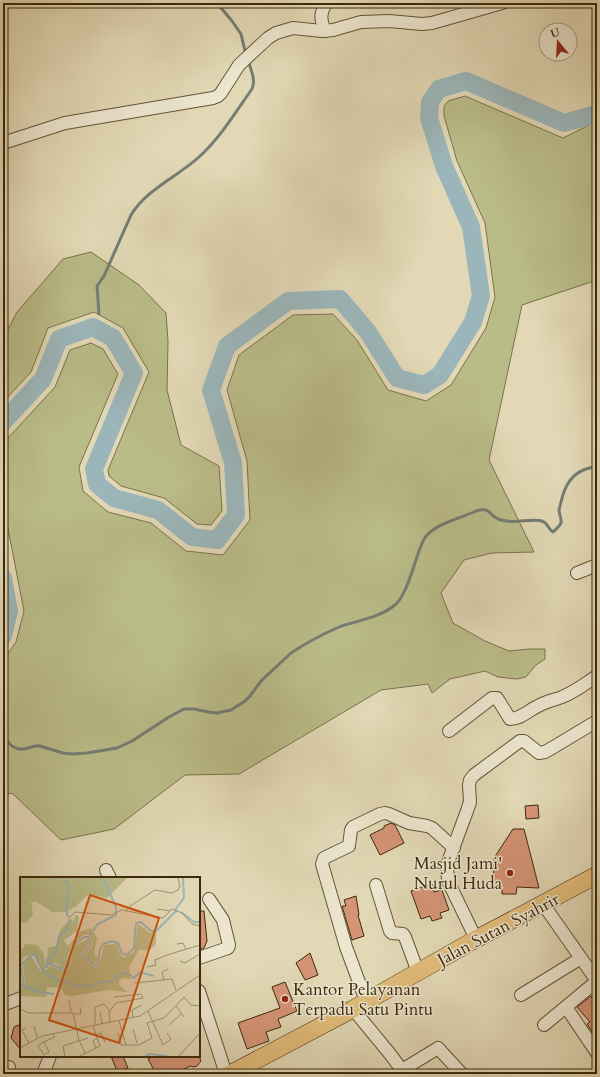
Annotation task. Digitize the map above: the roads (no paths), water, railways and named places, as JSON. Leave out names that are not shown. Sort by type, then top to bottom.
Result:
[{"type":"highway","name":"Jalan Sutan Syahrir","points":[[230,1074],[360,1005],[476,939],[597,875]]},
{"type":"street","points":[[325,31],[321,16],[326,3]]},
{"type":"street","points":[[3,143],[65,123],[218,96],[239,65],[272,35],[289,28],[325,31],[361,22],[389,21],[422,24],[432,23],[502,3]]},
{"type":"street","points":[[577,572],[597,565]]},
{"type":"street","points":[[449,731],[492,698],[497,698],[510,720],[521,716],[540,704],[576,690],[597,676]]},
{"type":"street","points":[[476,939],[448,881],[447,866],[470,802],[470,780],[474,775],[520,741],[524,741],[539,753],[545,752],[597,721]]},
{"type":"street","points":[[454,848],[432,828],[409,824],[385,813],[355,825],[351,830],[349,846],[324,858],[322,864],[346,947],[360,1005],[390,1054],[403,1072],[438,1048],[462,1074]]},
{"type":"street","points":[[376,885],[390,931],[392,933],[403,934],[418,972]]},
{"type":"street","points":[[200,958],[228,948],[229,945],[221,916],[209,899]]},
{"type":"street","points":[[543,904],[597,981],[544,1025]]},
{"type":"street","points":[[521,995],[581,958]]},
{"type":"street","points":[[200,994],[226,1074]]},
{"type":"street","points":[[3,1005],[20,998]]},
{"type":"street","points":[[566,1007],[597,1053]]},
{"type":"street","points":[[43,1074],[50,1057]]},
{"type":"waterway","points":[[217,3],[241,34],[246,55]]},
{"type":"waterway","points":[[99,314],[97,286],[104,276],[131,215],[145,198],[154,190],[207,150],[227,125],[253,86],[252,71],[248,60]]},
{"type":"waterway","points":[[3,422],[43,379],[59,339],[93,327],[113,338],[134,373],[94,469],[97,484],[114,498],[158,510],[192,537],[217,540],[236,515],[233,463],[211,390],[227,346],[288,301],[340,299],[368,332],[397,378],[424,385],[440,375],[473,322],[481,296],[471,227],[444,166],[429,118],[430,102],[439,89],[466,81],[564,123],[597,114]]},
{"type":"waterway","points":[[3,737],[12,746],[18,749],[40,746],[63,753],[87,753],[117,748],[132,741],[184,709],[194,709],[217,713],[231,710],[245,701],[261,681],[297,649],[339,627],[383,613],[396,604],[403,594],[423,541],[427,535],[437,527],[476,511],[487,510],[498,519],[504,521],[542,521],[546,523],[553,532],[561,523],[559,510],[564,491],[570,480],[579,472],[597,467]]},
{"type":"waterway","points":[[3,578],[9,611],[3,636]]},
{"type":"place","name":"Masjid Jami' Nurul Huda","points":[[510,873]]},
{"type":"place","name":"Kantor Pelayanan Terpadu Satu Pintu","points":[[285,999]]}]
